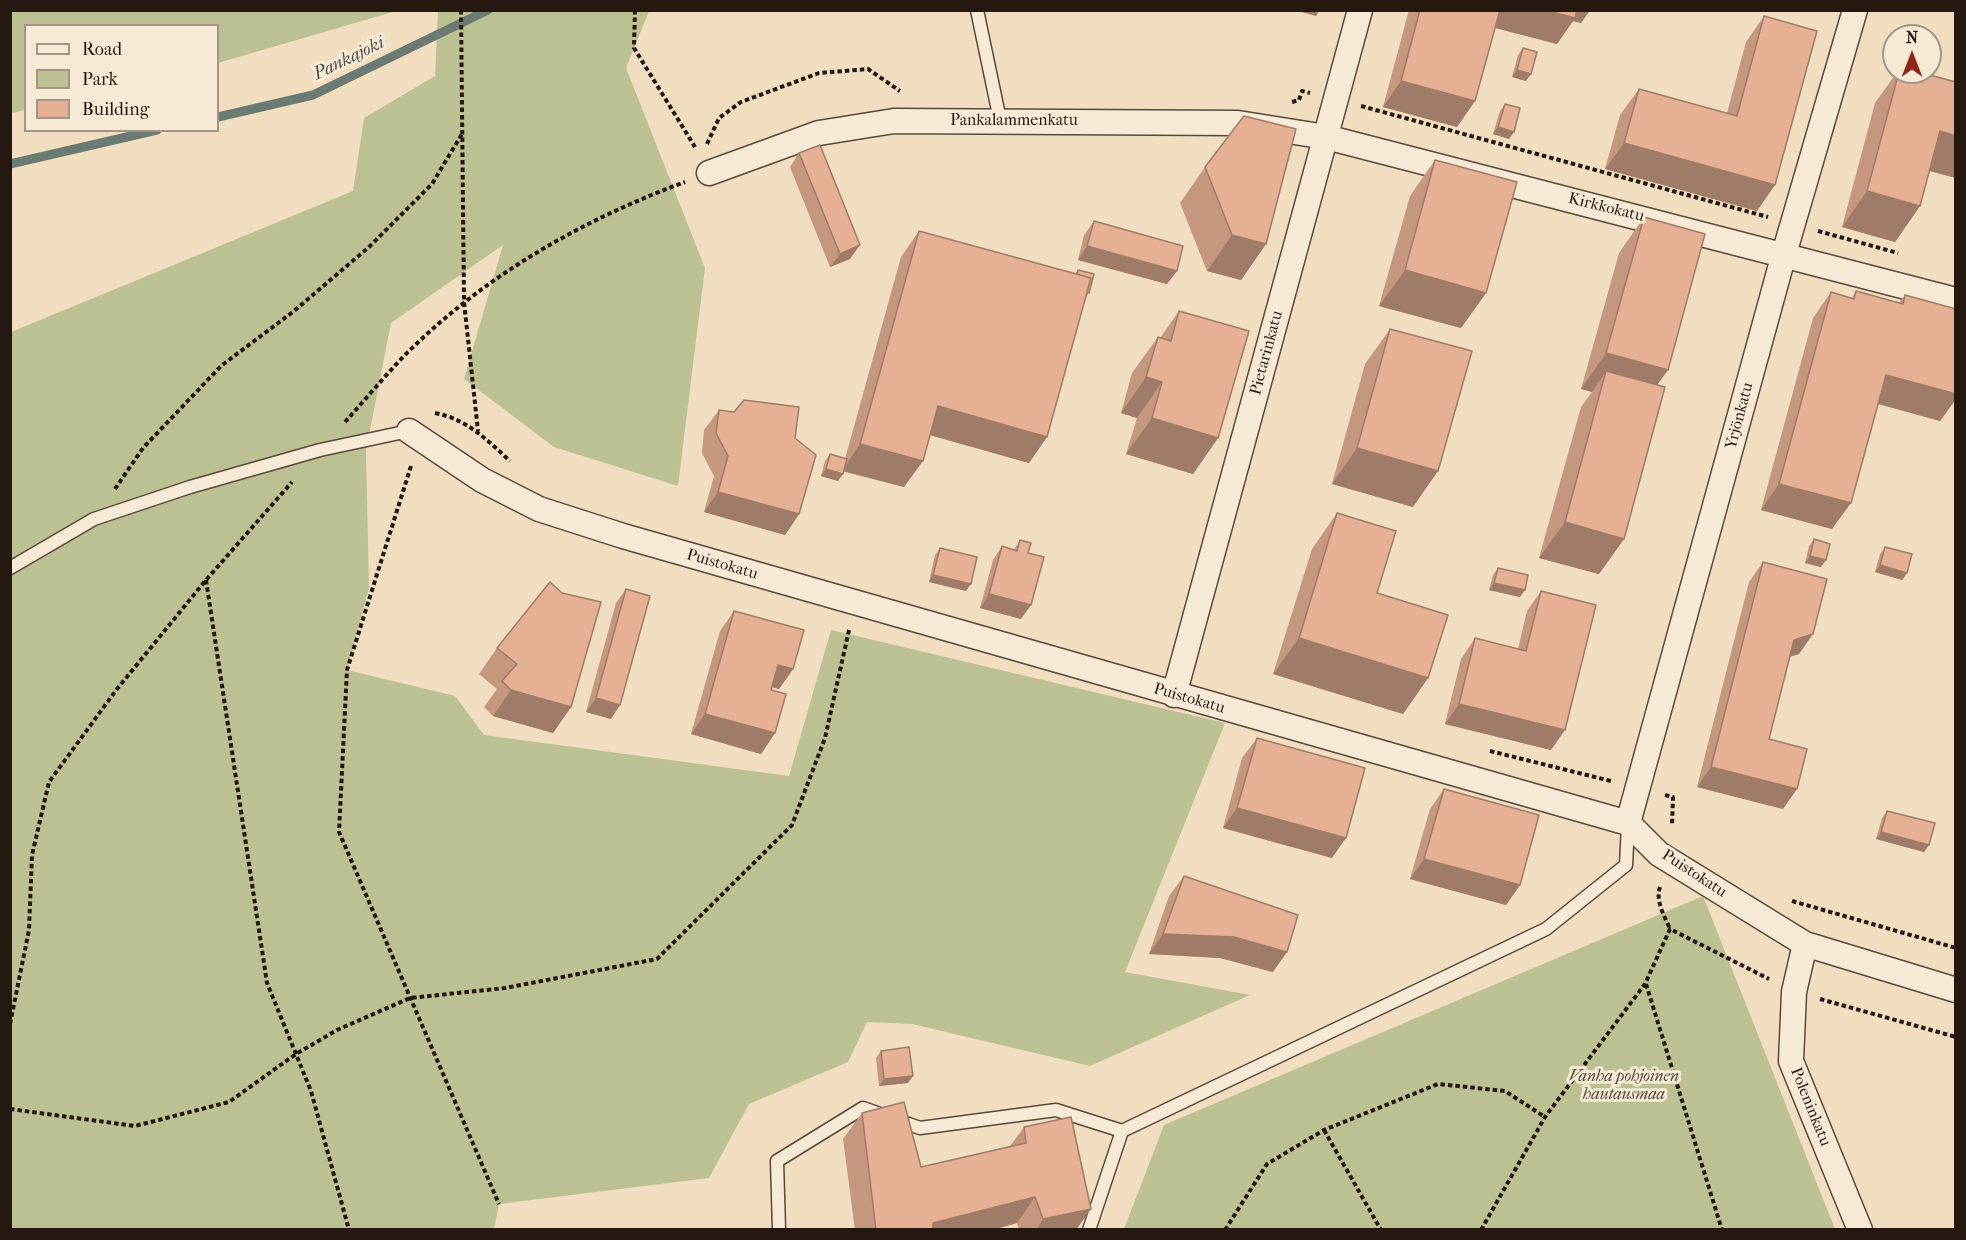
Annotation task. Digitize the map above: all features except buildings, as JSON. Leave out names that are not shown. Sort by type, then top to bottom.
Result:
[{"type":"street","name":"Pietarinkatu","points":[[1174,695],[1360,10]]},
{"type":"street","name":"Yrjönkatu","points":[[1628,823],[1784,254],[1855,10]]},
{"type":"street","name":"Pankalammenkatu","points":[[709,173],[819,133],[894,121],[1238,123],[1326,137]]},
{"type":"street","name":"Kirkkokatu","points":[[1326,137],[1956,300]]},
{"type":"street","name":"Puistokatu","points":[[414,436],[482,480],[539,509],[855,604],[1628,823],[1659,854],[1805,944],[1956,990]]},
{"type":"street","name":"Poleninkatu","points":[[1805,944],[1794,992],[1791,1061],[1860,1230]]},
{"type":"lane","points":[[977,10],[1000,120]]},
{"type":"lane","points":[[10,567],[94,519],[190,487],[320,450],[414,436]]},
{"type":"lane","points":[[779,1230],[777,1161],[863,1108],[920,1128],[1056,1110],[1122,1131],[1546,929],[1626,865],[1628,823]]},
{"type":"lane","points":[[1089,1230],[1122,1131]]},
{"type":"path","points":[[461,10],[464,303],[478,431]]},
{"type":"path","points":[[635,10],[634,48],[695,147]]},
{"type":"path","points":[[94,519],[142,448],[221,366],[294,312],[369,247],[432,184],[462,134]]},
{"type":"path","points":[[10,1024],[29,930],[32,855],[49,782],[117,689],[206,580],[403,357],[464,303],[549,244],[651,194],[709,173]]},
{"type":"path","points":[[414,436],[347,670],[339,832],[499,1204]]},
{"type":"path","points":[[206,580],[267,982],[311,1091],[350,1230]]},
{"type":"path","points":[[10,1109],[135,1126],[229,1102],[296,1054],[337,1030],[410,998],[505,988],[657,959],[792,825],[825,738],[855,604]]},
{"type":"path","points":[[1639,788],[1673,797],[1672,831]]},
{"type":"path","points":[[1785,899],[1956,948]]},
{"type":"path","points":[[1481,1230],[1545,1117],[1646,984],[1670,929],[1794,992],[1956,1037]]},
{"type":"path","points":[[1646,984],[1722,1230]]},
{"type":"path","points":[[1225,1230],[1267,1164],[1324,1130],[1438,1084],[1505,1091],[1545,1117]]},
{"type":"path","points":[[1324,1130],[1380,1229]]},
{"type":"green space","points":[[11,10],[396,11],[219,63],[219,24],[24,24],[24,110],[11,113]]},
{"type":"green space","points":[[438,11],[649,11],[626,68],[705,268],[678,486],[554,447],[464,379],[503,245],[391,323],[366,450],[369,588],[347,670],[455,696],[484,735],[789,776],[831,630],[1225,723],[1125,972],[1250,995],[1090,1066],[912,1024],[867,1022],[848,1062],[749,1104],[709,1178],[499,1204],[494,1229],[11,1230],[11,332],[353,191],[364,118],[435,76]]},
{"type":"green space","name":"Vanha pohjoinen hautausmaa","points":[[1703,896],[1835,1229],[1124,1229],[1164,1125]]},
{"type":"waterway","name":"Pankajoki","points":[[219,117],[313,95],[488,10]]},
{"type":"waterway","name":"Pankajoki","points":[[10,164],[148,132]]}]
